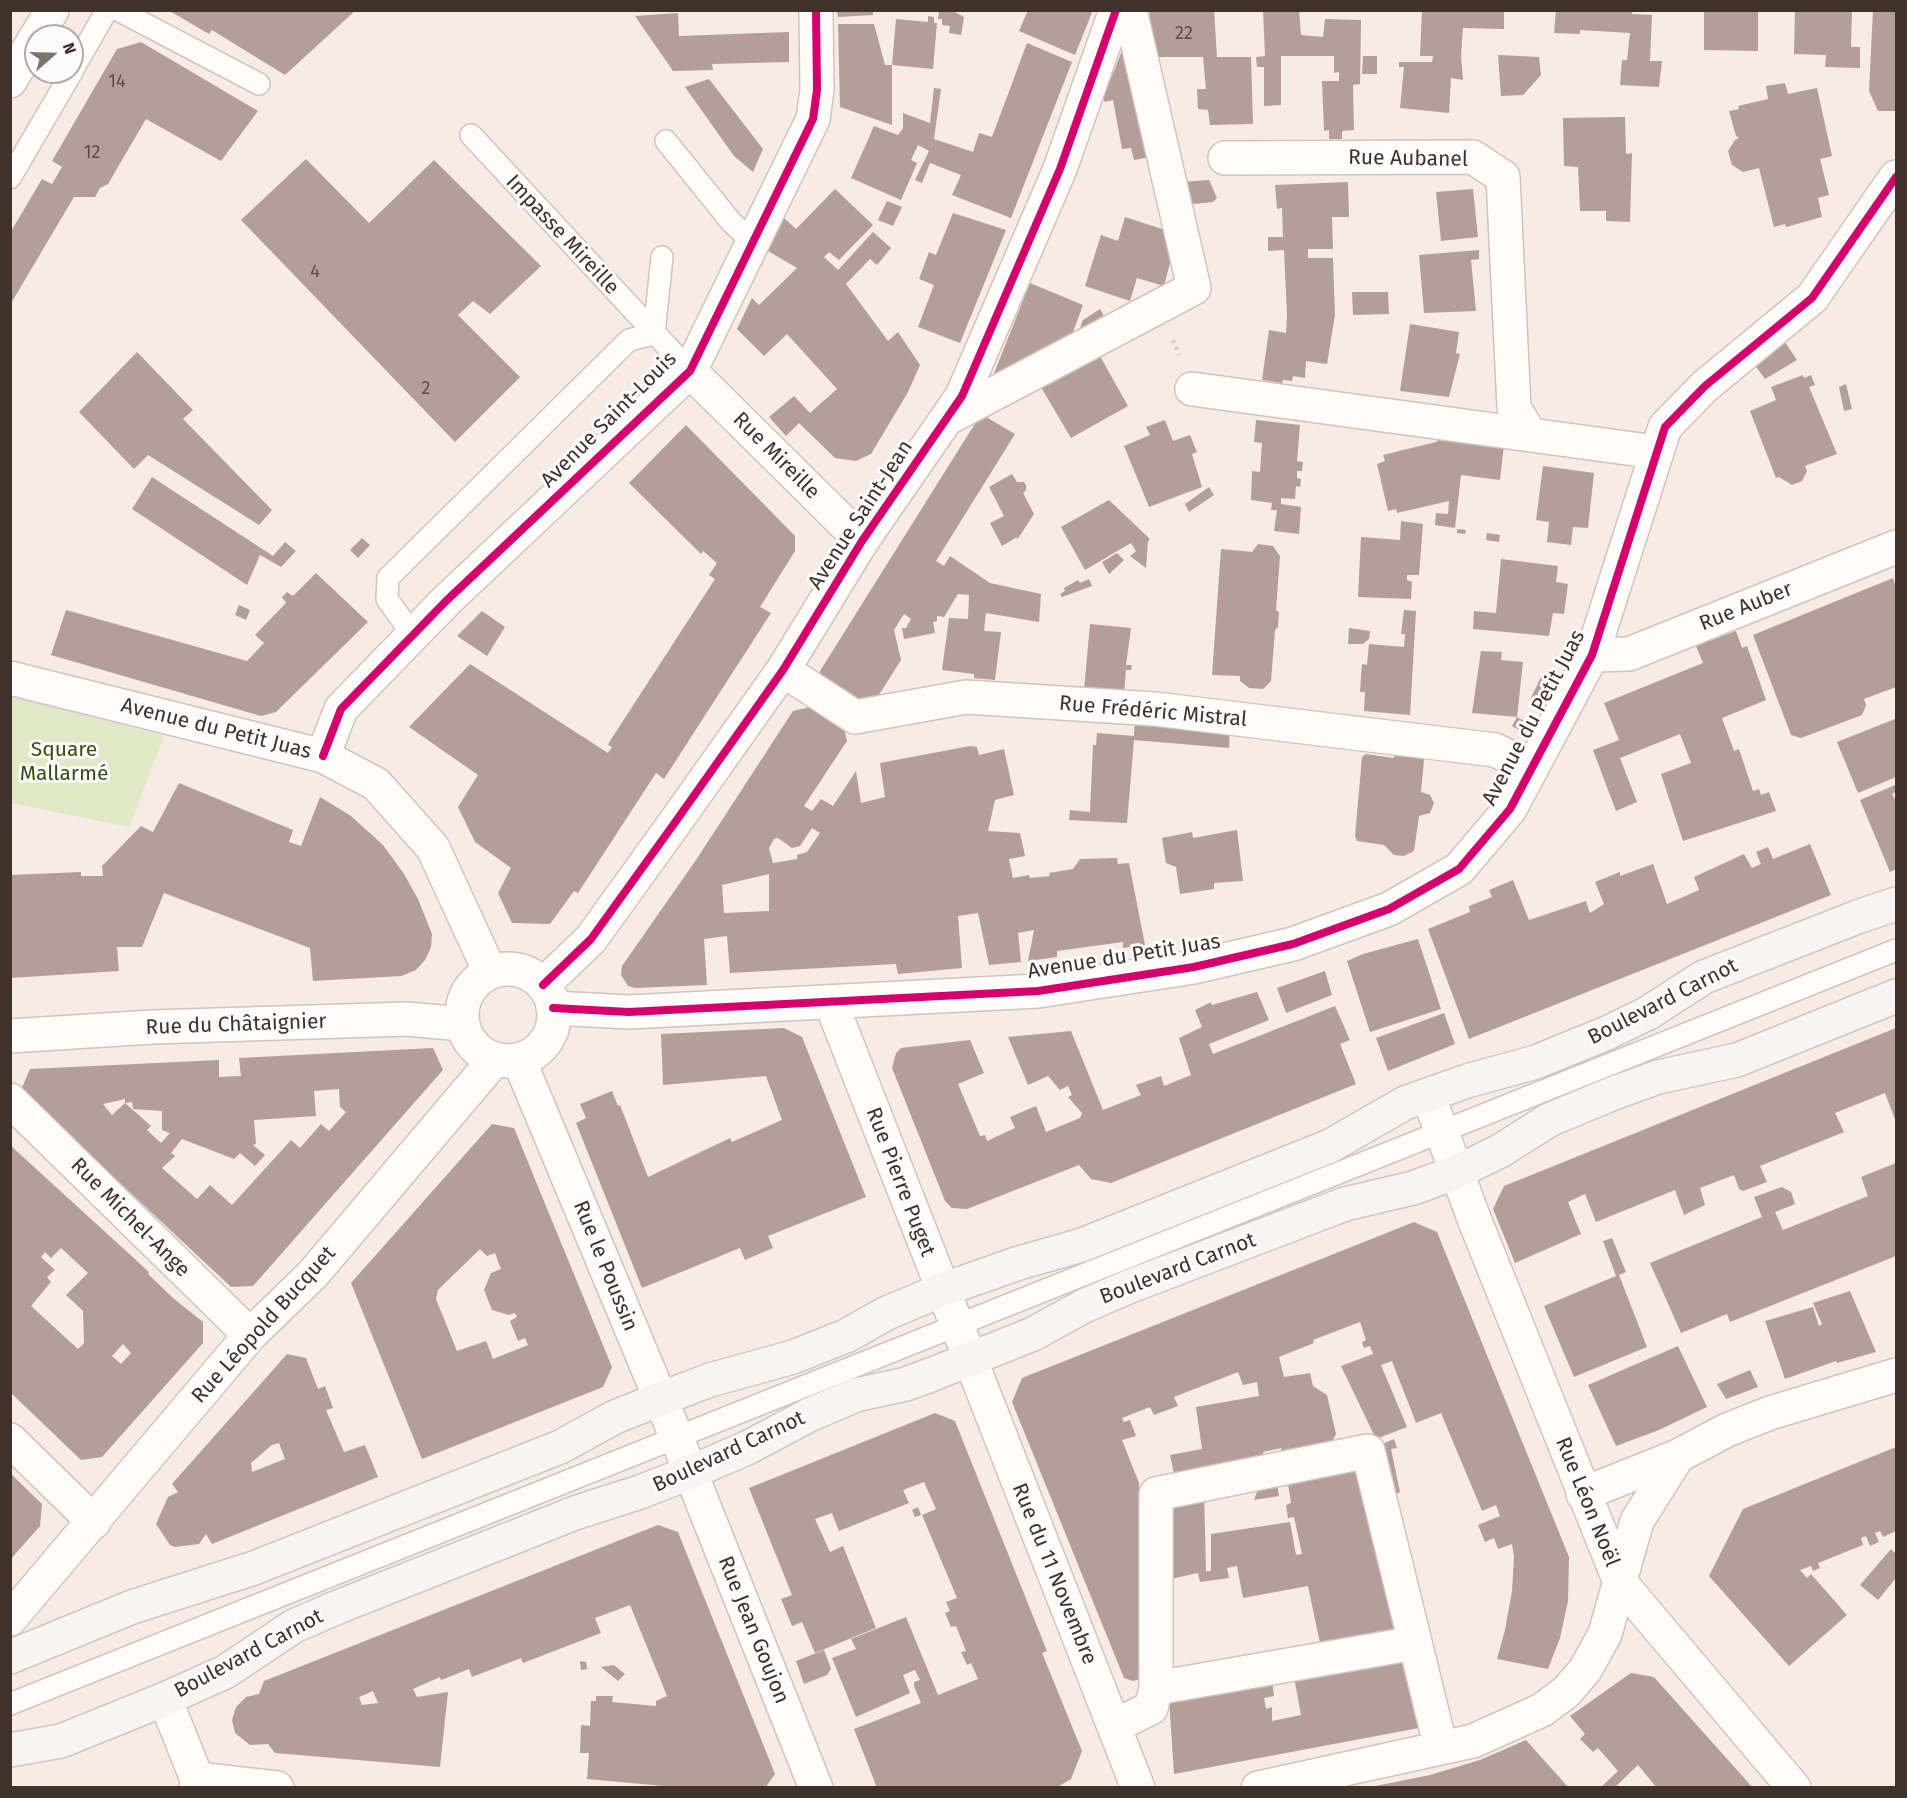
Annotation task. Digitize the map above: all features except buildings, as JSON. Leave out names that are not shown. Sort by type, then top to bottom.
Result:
[{"type":"main road","name":"Boulevard Carnot","points":[[10,1657],[132,1607],[254,1568],[528,1460],[660,1399],[710,1380],[793,1357],[846,1336],[887,1313],[942,1290],[1019,1263],[1082,1245],[1330,1146],[1390,1111],[1428,1095],[1536,1062],[1607,1033],[1648,1013],[1704,977],[1851,919],[1896,904]]},
{"type":"main road","name":"Boulevard Carnot","points":[[10,1750],[61,1741],[165,1699],[225,1672],[294,1626],[575,1513],[689,1473],[747,1448],[809,1415],[856,1395],[906,1384],[970,1360],[1033,1334],[1084,1306],[1128,1287],[1345,1204],[1413,1188],[1456,1172],[1500,1151],[1549,1120],[1597,1100],[1658,1077],[1737,1060],[1896,996]]},
{"type":"street","points":[[44,24],[52,10]]},
{"type":"street","name":"Avenue Saint-Louis","points":[[323,756],[341,709],[413,635],[690,371],[813,119],[817,90],[816,10]]},
{"type":"street","name":"Avenue Saint-Jean","points":[[548,997],[783,670],[862,541],[962,396],[1060,169],[1116,10]]},
{"type":"street","points":[[946,419],[1194,288],[1130,10]]},
{"type":"street","points":[[10,81],[24,57]]},
{"type":"street","name":"Rue Aubanel","points":[[1226,158],[1473,157],[1503,177],[1514,408],[1530,434]]},
{"type":"street","name":"Avenue du Petit Juas","points":[[548,997],[629,1012],[1038,991],[1194,967],[1293,944],[1389,909],[1459,869],[1510,809],[1592,655],[1665,427],[1705,386],[1812,298],[1896,177]]},
{"type":"street","name":"Rue Mireille","points":[[690,371],[862,541]]},
{"type":"street","points":[[1192,389],[1656,452]]},
{"type":"street","name":"Rue Auber","points":[[1592,655],[1629,654],[1896,547]]},
{"type":"street","name":"Rue Frédéric Mistral","points":[[783,670],[855,717],[966,697],[1155,709],[1495,750],[1532,768]]},
{"type":"street","name":"Avenue du Petit Juas","points":[[10,678],[323,756],[376,784],[433,848],[490,972]]},
{"type":"street","points":[[519,970],[548,997],[550,1035],[537,1050],[507,1060],[474,1046],[462,1024],[462,1008],[467,993],[477,981],[490,972],[519,970]]},
{"type":"street","name":"Rue Pierre Puget","points":[[831,1003],[970,1360]]},
{"type":"street","name":"Rue du Châtaignier","points":[[10,1036],[152,1027],[407,1019],[462,1024]]},
{"type":"street","name":"Rue Léopold Bucquet","points":[[10,1619],[250,1335],[313,1274],[507,1060]]},
{"type":"street","name":"Rue le Poussin","points":[[507,1060],[660,1399],[689,1473]]},
{"type":"street","points":[[1428,1095],[1456,1172]]},
{"type":"street","name":"Rue Michel-Ange","points":[[10,1100],[250,1335]]},
{"type":"street","name":"Rue Léon Noël","points":[[1456,1172],[1620,1582],[1794,1788]]},
{"type":"street","name":"Rue du 11 Novembre","points":[[970,1360],[1138,1788]]},
{"type":"street","points":[[1583,1494],[1678,1456],[1726,1430],[1770,1413],[1896,1375]]},
{"type":"street","points":[[10,1440],[94,1522]]},
{"type":"street","points":[[1114,1726],[1151,1708],[1156,1688],[1156,1494],[1368,1450],[1441,1748]]},
{"type":"street","points":[[1258,1788],[1473,1741],[1542,1710],[1566,1692],[1585,1670],[1605,1634],[1637,1521],[1678,1456]]},
{"type":"street","name":"Rue Jean Goujon","points":[[689,1473],[816,1788]]},
{"type":"street","points":[[1156,1688],[1415,1643]]},
{"type":"street","points":[[165,1699],[197,1783],[276,1788]]},
{"type":"lane","points":[[84,51],[107,10]]},
{"type":"lane","points":[[118,10],[259,84]]},
{"type":"lane","points":[[10,178],[65,84]]},
{"type":"lane","name":"Impasse Mireille","points":[[471,135],[690,371]]},
{"type":"lane","points":[[666,141],[732,224],[752,241]]},
{"type":"lane","points":[[413,635],[387,599],[388,578],[629,340],[654,334],[662,257]]},
{"type":"lane","points":[[10,1704],[1896,950]]},
{"type":"path","points":[[1160,306],[1192,389]]},
{"type":"green space","name":"Square Mallarmé","points":[[11,696],[164,736],[129,827],[11,803]]},
{"type":"cycle path","points":[[323,756],[341,709],[446,601],[690,371],[813,119],[817,90],[816,10]]},
{"type":"cycle path","points":[[543,985],[591,939],[676,821],[783,670],[862,541],[962,396],[1060,169],[1116,10]]},
{"type":"cycle path","points":[[553,1008],[629,1012],[1038,991],[1194,967],[1293,944],[1389,909],[1459,869],[1510,809],[1592,655],[1665,427],[1705,386],[1812,298],[1896,177]]}]
